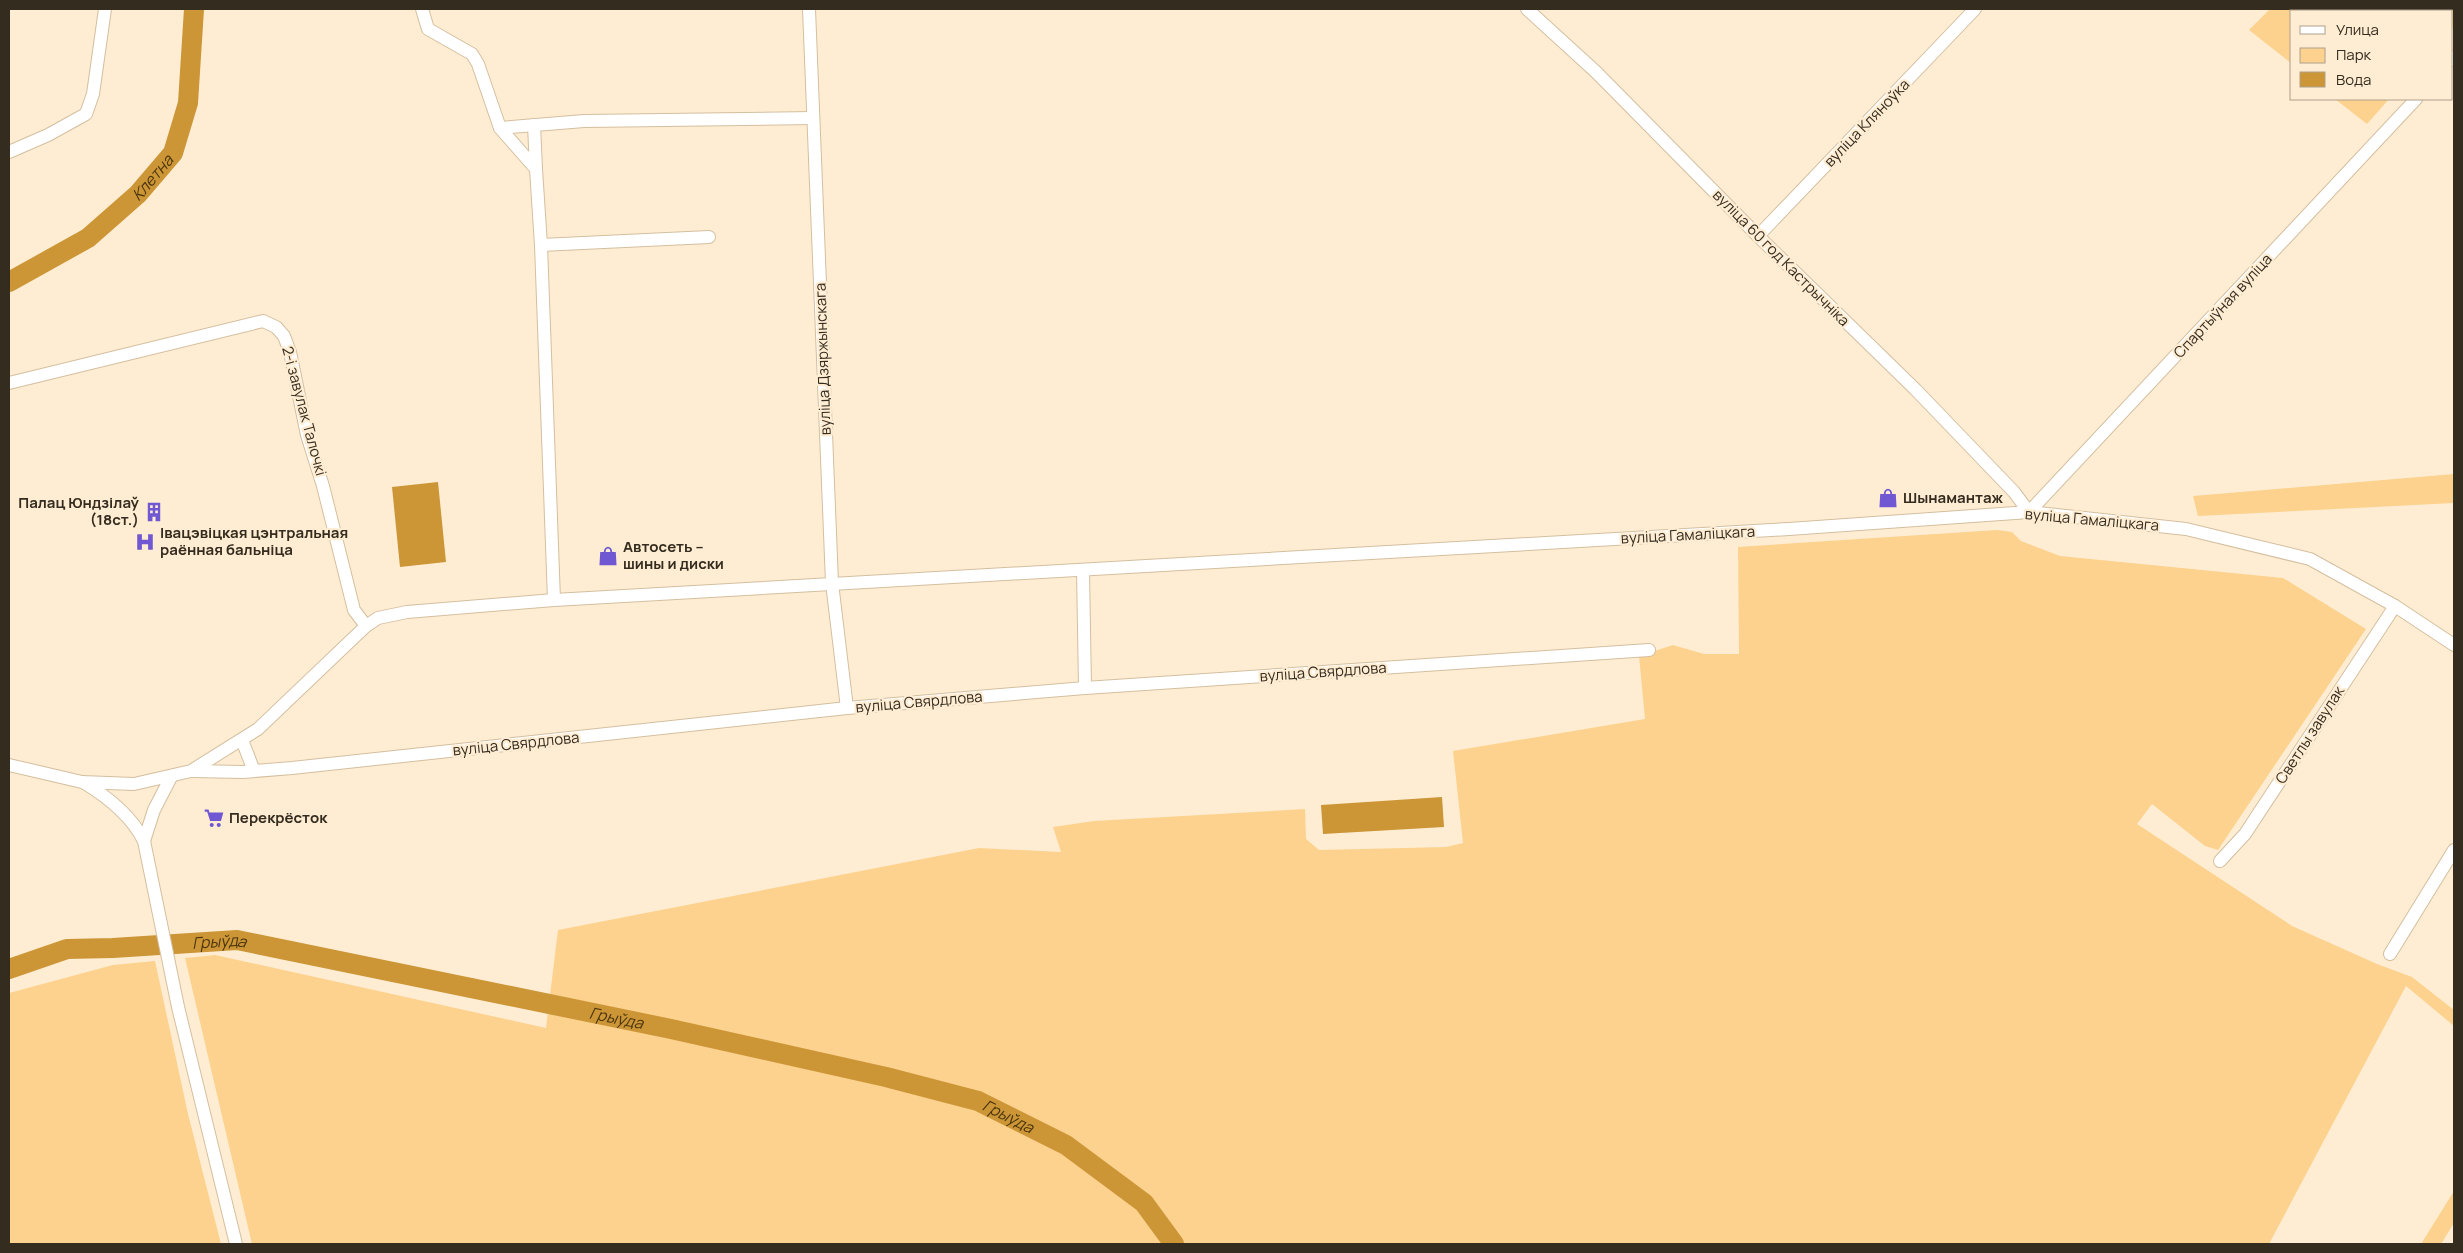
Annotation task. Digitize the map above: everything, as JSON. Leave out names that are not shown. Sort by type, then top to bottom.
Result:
[{"type":"street","points":[[9,152],[48,135],[86,114],[93,94],[105,9]]},
{"type":"street","points":[[422,9],[428,29],[472,54],[478,64],[500,128],[536,169]]},
{"type":"street","name":"вуліца Дзяржынскага","points":[[809,9],[832,583],[847,708]]},
{"type":"street","name":"вуліца 60 год Кастрычніка","points":[[1527,9],[1596,72],[1758,236],[1916,390],[2014,492],[2029,512]]},
{"type":"street","name":"вуліца Кляноўка","points":[[1758,236],[1975,9]]},
{"type":"street","name":"Спартыўная вуліца","points":[[2029,512],[2415,100]]},
{"type":"street","points":[[500,128],[584,122],[813,118]]},
{"type":"street","points":[[534,125],[541,245],[554,600]]},
{"type":"street","points":[[541,245],[709,238]]},
{"type":"street","name":"2-і завулак Талочкі","points":[[9,382],[263,321],[276,327],[284,336],[290,352],[307,435],[323,486],[354,610],[366,626]]},
{"type":"street","name":"вуліца Гамаліцкага","points":[[1493,546],[1799,529],[2029,512],[2186,529],[2310,559],[2395,606],[2454,645]]},
{"type":"street","name":"вуліца Свярдлова","points":[[82,782],[134,784],[171,777],[191,770],[242,740],[272,716],[366,626],[378,618],[407,612],[554,600],[832,583],[1493,546]]},
{"type":"street","points":[[1083,570],[1085,688]]},
{"type":"street","name":"Светлы завулак","points":[[2220,860],[2245,834],[2395,606]]},
{"type":"street","name":"вуліца Свярдлова","points":[[191,770],[254,771],[847,708],[1085,688],[1649,650]]},
{"type":"street","points":[[242,740],[254,771]]},
{"type":"street","points":[[9,765],[82,782],[101,793],[137,827],[144,842],[178,1007],[236,1244]]},
{"type":"street","points":[[144,842],[154,810],[171,777]]},
{"type":"street","points":[[2390,954],[2454,850]]},
{"type":"green space","points":[[2270,9],[2454,9],[2453,28],[2453,10],[2290,10],[2290,62],[2249,30]]},
{"type":"green space","points":[[2336,100],[2388,100],[2367,124]]},
{"type":"green space","points":[[2454,474],[2454,503],[2198,516],[2193,496]]},
{"type":"green space","points":[[1997,530],[2012,532],[2021,541],[2060,556],[2283,578],[2366,629],[2218,850],[2205,846],[2152,804],[2137,824],[2292,926],[2377,964],[2412,977],[2454,1010],[2454,1026],[2406,986],[2269,1244],[252,1244],[185,958],[215,955],[546,1028],[558,930],[979,848],[1061,852],[1053,827],[1094,821],[1305,809],[1306,839],[1319,850],[1446,847],[1463,843],[1453,751],[1645,719],[1639,656],[1673,645],[1704,654],[1739,654],[1738,547]]},
{"type":"green space","points":[[155,961],[188,1114],[221,1244],[9,1244],[9,993],[113,965]]},
{"type":"green space","points":[[2454,1191],[2454,1223],[2441,1244],[2421,1244]]},
{"type":"water","points":[[438,482],[446,562],[400,567],[392,487]]},
{"type":"water","points":[[1442,797],[1444,827],[1323,834],[1321,805]]},
{"type":"waterway","name":"Клетна","points":[[9,282],[88,238],[138,194],[173,153],[188,103],[194,9]]},
{"type":"waterway","name":"Грыўда","points":[[9,969],[67,949],[237,940],[671,1029],[886,1077],[978,1101],[1066,1145],[1144,1203],[1174,1244]]},
{"type":"place","name":"Шынамантаж","points":[[1888,498]]},
{"type":"place","name":"Палац Юндзілаў (18ст.)","points":[[154,512]]},
{"type":"place","name":"Івацэвіцкая цэнтральная раённая бальніца","points":[[145,542]]},
{"type":"place","name":"Автосеть – шины и диски","points":[[608,556]]},
{"type":"place","name":"Перекрёсток","points":[[214,818]]}]
